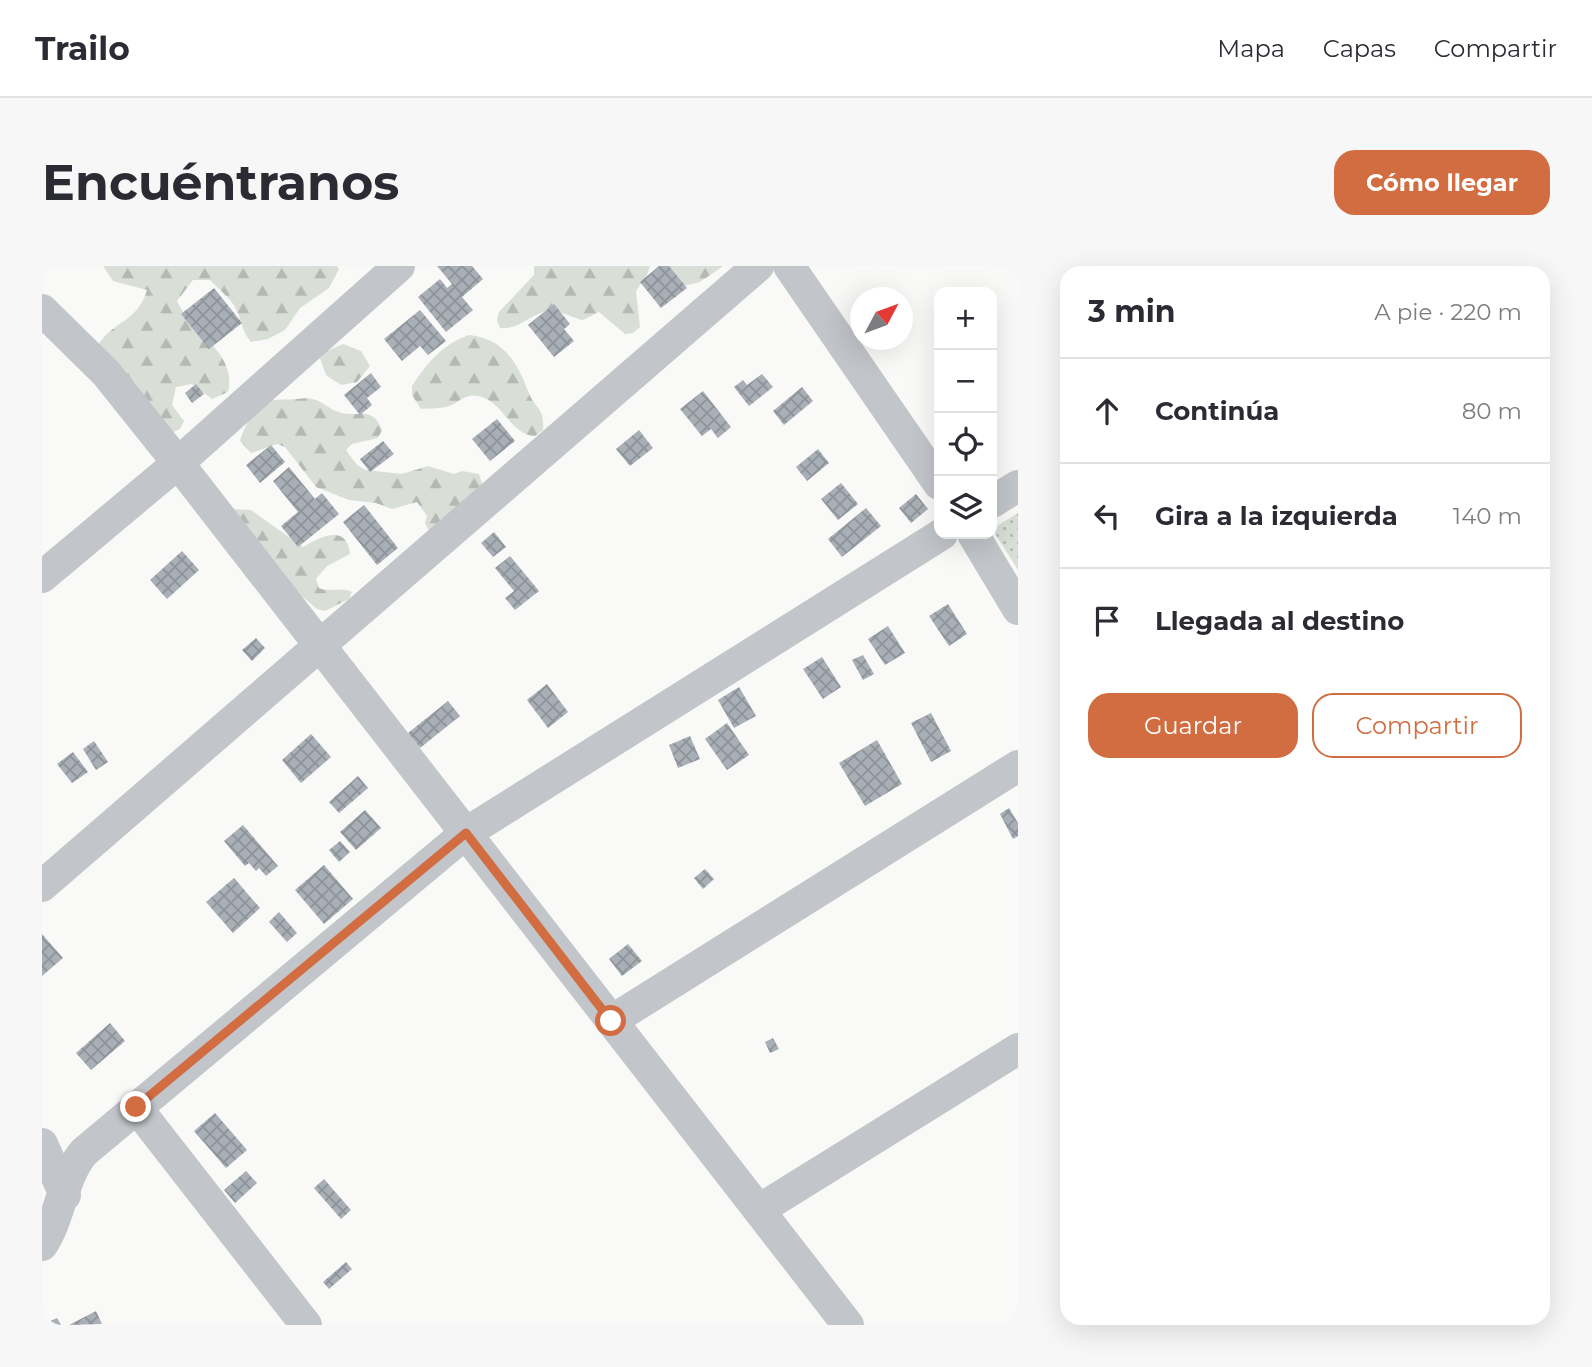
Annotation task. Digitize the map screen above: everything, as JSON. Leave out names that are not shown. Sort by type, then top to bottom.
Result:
[{"type":"street","points":[[42,577],[178,463],[400,266]]},
{"type":"street","points":[[42,886],[758,266]]},
{"type":"street","points":[[789,266],[934,477]]},
{"type":"street","points":[[42,310],[107,373],[848,1325]]},
{"type":"street","points":[[997,499],[1018,485]]},
{"type":"street","points":[[42,1245],[65,1195],[76,1161],[136,1107],[466,833],[934,539]]},
{"type":"street","points":[[976,539],[1018,609]]},
{"type":"street","points":[[611,1021],[1018,766]]},
{"type":"street","points":[[759,1210],[1018,1049]]},
{"type":"street","points":[[136,1107],[295,1321]]},
{"type":"street","points":[[42,1144],[65,1195]]},
{"type":"green space","points":[[103,266],[337,266],[339,269],[329,288],[300,308],[285,330],[268,339],[251,342],[228,298],[210,280],[193,280],[177,301],[220,355],[229,378],[228,392],[212,399],[192,384],[176,387],[172,405],[184,421],[180,429],[171,433],[97,347],[110,331],[131,316],[143,301],[147,290],[113,281]]},
{"type":"green space","points":[[534,266],[650,266],[636,291],[640,327],[633,333],[625,334],[599,312],[583,320],[550,311],[513,326],[500,328],[497,320],[499,312],[534,275]]},
{"type":"green space","points":[[665,266],[722,267],[700,282],[683,286]]},
{"type":"green space","points":[[469,335],[491,341],[514,362],[542,417],[543,430],[535,436],[519,430],[488,399],[479,396],[466,397],[446,407],[421,409],[412,395],[412,386],[436,355]]},
{"type":"green space","points":[[343,344],[361,351],[370,366],[357,382],[341,385],[326,375],[320,358],[327,351]]},
{"type":"green space","points":[[306,398],[343,413],[368,414],[378,422],[382,430],[378,438],[352,444],[346,450],[357,465],[366,470],[402,474],[428,466],[454,474],[462,471],[479,474],[482,483],[476,497],[429,531],[425,523],[427,516],[417,502],[392,509],[376,503],[349,500],[316,487],[285,447],[277,444],[251,453],[240,441],[248,422],[267,401]]},
{"type":"green space","points":[[232,509],[251,510],[303,547],[332,535],[344,538],[350,554],[327,566],[316,579],[319,588],[352,592],[349,599],[325,611],[317,609],[297,592]]},
{"type":"green space","points":[[1018,513],[1018,570],[997,537],[997,526]]},
{"type":"building","points":[[437,266],[472,266],[483,279],[462,297],[473,310],[446,332],[418,297],[440,279],[447,288],[452,284]]},
{"type":"building","points":[[659,266],[669,266],[687,288],[661,308],[640,282]]},
{"type":"building","points":[[214,288],[242,323],[209,349],[181,314]]},
{"type":"building","points":[[554,304],[570,324],[564,329],[574,341],[554,357],[528,325]]},
{"type":"building","points":[[420,310],[446,341],[428,355],[420,346],[402,361],[384,339]]},
{"type":"building","points":[[371,373],[381,387],[367,398],[372,405],[360,415],[344,395]]},
{"type":"building","points":[[762,374],[773,387],[749,406],[734,387],[743,380],[747,385]]},
{"type":"building","points":[[196,384],[204,394],[192,403],[185,393]]},
{"type":"building","points":[[802,387],[813,401],[784,425],[773,411]]},
{"type":"building","points":[[703,391],[731,427],[718,438],[711,429],[702,436],[680,409]]},
{"type":"building","points":[[497,419],[515,441],[490,461],[472,439]]},
{"type":"building","points":[[639,430],[653,448],[630,466],[616,449]]},
{"type":"building","points":[[383,441],[394,454],[370,472],[360,459]]},
{"type":"building","points":[[271,445],[285,462],[260,483],[246,465]]},
{"type":"building","points":[[818,449],[829,463],[807,481],[796,467]]},
{"type":"building","points":[[289,467],[315,499],[322,493],[339,514],[298,547],[281,526],[298,512],[273,481]]},
{"type":"building","points":[[841,483],[858,504],[838,520],[821,499]]},
{"type":"building","points":[[916,494],[928,509],[911,523],[899,508]]},
{"type":"building","points":[[364,505],[398,548],[377,565],[343,522]]},
{"type":"building","points":[[866,508],[881,526],[842,557],[828,539]]},
{"type":"building","points":[[494,532],[506,547],[493,557],[481,543]]},
{"type":"building","points":[[182,551],[199,570],[167,599],[150,580]]},
{"type":"building","points":[[510,556],[539,591],[515,610],[505,598],[514,591],[495,568]]},
{"type":"building","points":[[948,604],[967,634],[949,646],[929,616]]},
{"type":"building","points":[[888,626],[905,653],[885,665],[868,639]]},
{"type":"building","points":[[256,638],[265,648],[252,661],[242,650]]},
{"type":"building","points":[[863,655],[874,674],[863,680],[852,660]]},
{"type":"building","points":[[822,657],[841,687],[823,699],[803,669]]},
{"type":"building","points":[[547,684],[568,712],[548,728],[527,700]]},
{"type":"building","points":[[739,687],[756,716],[734,728],[718,700]]},
{"type":"building","points":[[448,701],[460,716],[420,748],[408,733]]},
{"type":"building","points":[[931,713],[951,751],[931,762],[911,723]]},
{"type":"building","points":[[727,723],[749,755],[727,770],[705,739]]},
{"type":"building","points":[[311,734],[331,757],[301,783],[282,760]]},
{"type":"building","points":[[690,736],[700,759],[678,768],[669,745]]},
{"type":"building","points":[[877,740],[902,784],[865,806],[839,763]]},
{"type":"building","points":[[94,741],[108,762],[96,770],[83,749]]},
{"type":"building","points":[[73,752],[88,772],[72,783],[57,764]]},
{"type":"building","points":[[358,776],[368,788],[339,813],[329,802]]},
{"type":"building","points":[[1009,808],[1018,823],[1018,836],[1013,839],[1000,814]]},
{"type":"building","points":[[365,810],[381,828],[356,850],[340,832]]},
{"type":"building","points":[[243,825],[278,866],[266,876],[259,868],[256,871],[249,863],[245,866],[224,841]]},
{"type":"building","points":[[340,841],[350,852],[339,862],[329,850]]},
{"type":"building","points":[[324,865],[353,899],[324,924],[295,890]]},
{"type":"building","points":[[705,869],[714,879],[703,889],[694,878]]},
{"type":"building","points":[[234,878],[260,908],[233,933],[206,902]]},
{"type":"building","points":[[279,912],[297,933],[287,942],[269,922]]},
{"type":"building","points":[[42,934],[63,958],[42,976]]},
{"type":"building","points":[[628,944],[642,961],[622,976],[609,959]]},
{"type":"building","points":[[110,1023],[125,1041],[91,1070],[76,1053]]},
{"type":"building","points":[[773,1038],[779,1049],[770,1053],[765,1042]]},
{"type":"building","points":[[215,1113],[247,1150],[226,1168],[194,1131]]},
{"type":"building","points":[[246,1171],[257,1183],[235,1203],[224,1190]]},
{"type":"building","points":[[324,1179],[351,1210],[341,1219],[314,1188]]},
{"type":"building","points":[[346,1262],[352,1269],[329,1289],[323,1282]]},
{"type":"building","points":[[96,1311],[102,1324],[69,1325]]},
{"type":"building","points":[[57,1318],[61,1325],[42,1325]]},
{"type":"route","points":[[136,1107],[466,833],[611,1021]]}]
